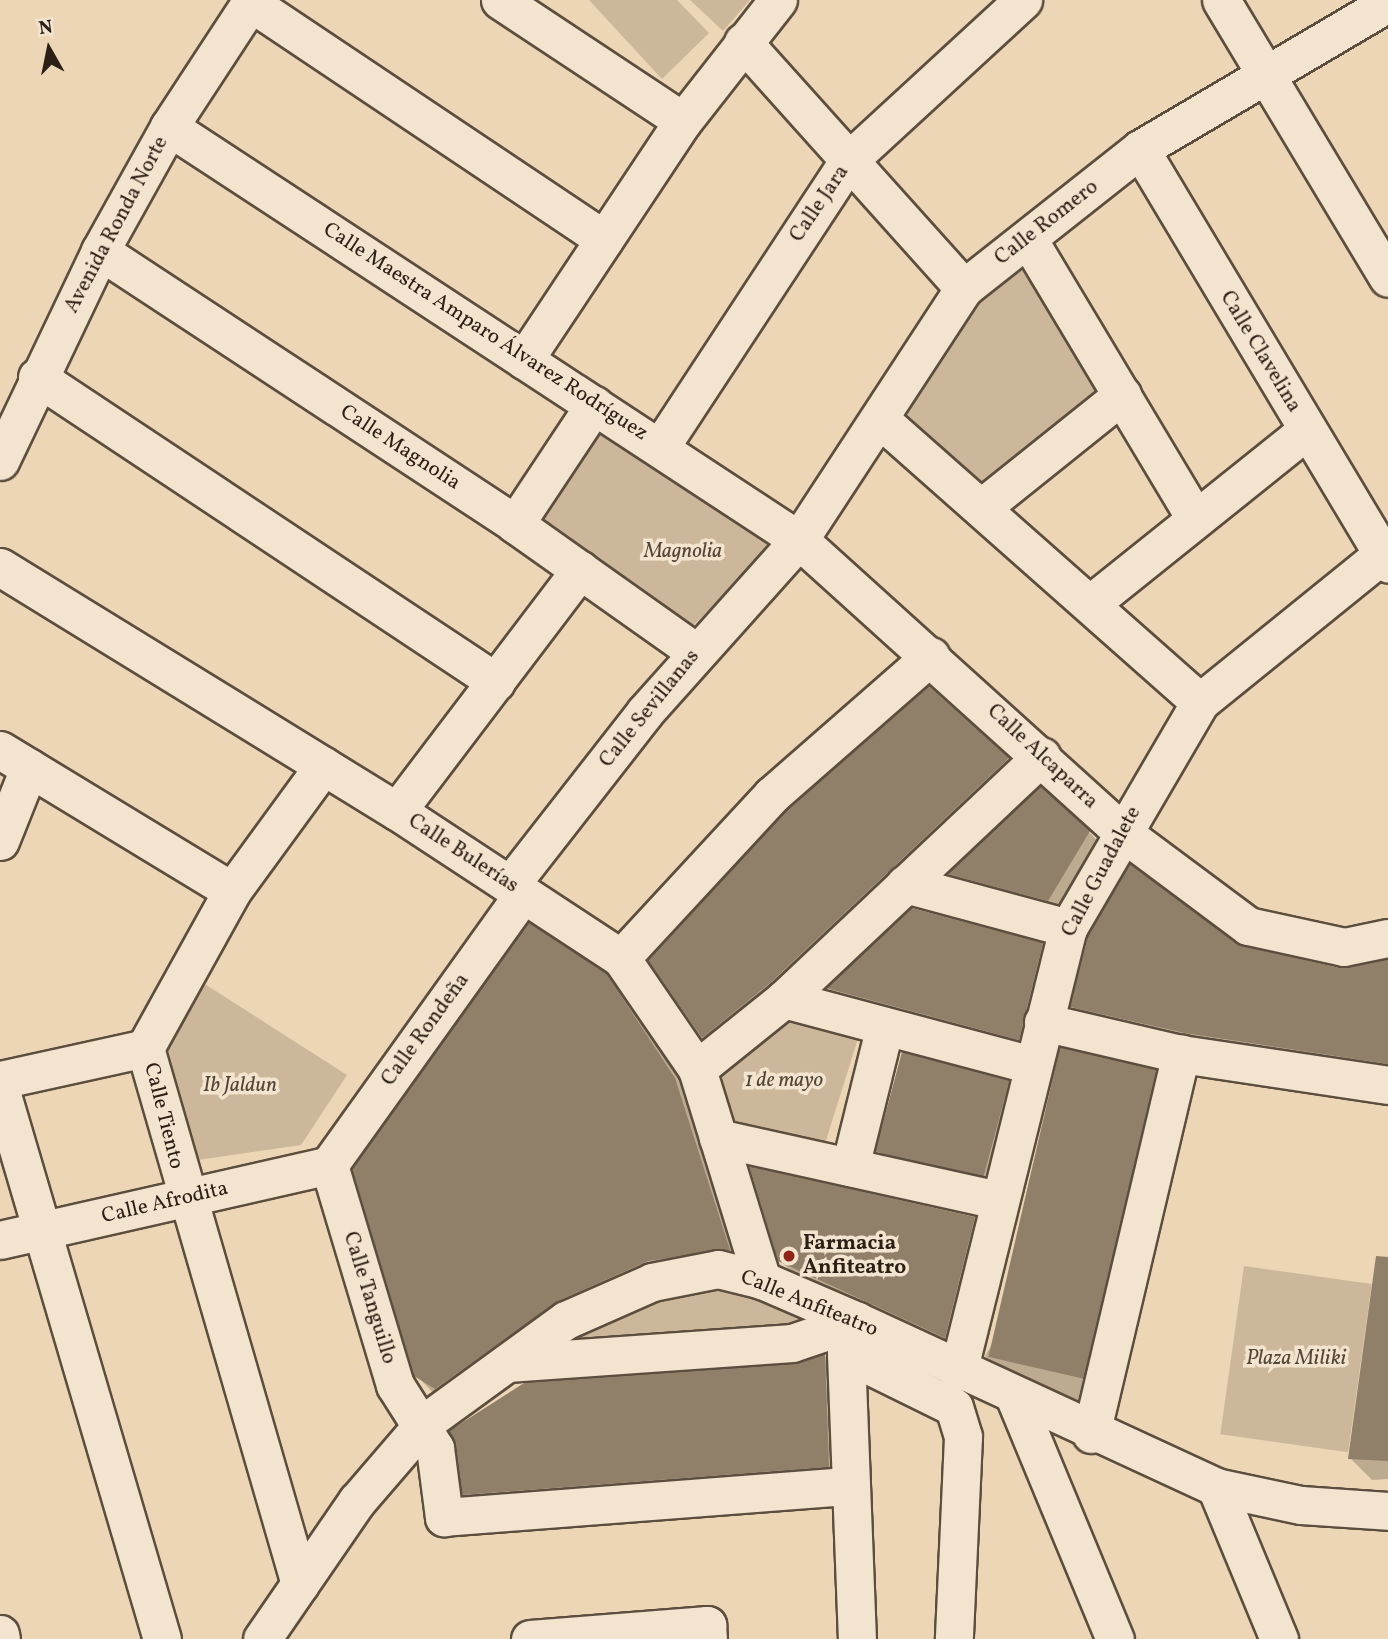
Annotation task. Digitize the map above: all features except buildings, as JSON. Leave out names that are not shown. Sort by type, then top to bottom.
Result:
[{"type":"street","points":[[500,0],[543,11],[683,121]]},
{"type":"street","points":[[524,360],[683,121],[778,0]]},
{"type":"street","name":"Calle Jara","points":[[661,446],[848,161],[1023,0]]},
{"type":"street","points":[[1221,0],[1388,278]]},
{"type":"street","points":[[251,1],[604,239]]},
{"type":"street","name":"Avenida Ronda Norte","points":[[0,461],[37,377],[100,251],[169,127],[251,1]]},
{"type":"street","name":"Calle Romero","points":[[799,540],[882,421],[964,288],[1140,149],[1388,3]]},
{"type":"street","points":[[743,42],[964,288]]},
{"type":"street","name":"Calle Maestra Amparo Álvarez Rodríguez","points":[[169,127],[524,360],[661,446],[799,540]]},
{"type":"street","name":"Calle Clavelina","points":[[1140,149],[1307,430],[1386,555]]},
{"type":"street","points":[[1028,239],[1195,518]]},
{"type":"street","name":"Calle Magnolia","points":[[100,251],[515,524],[696,652]]},
{"type":"street","points":[[37,377],[496,682]]},
{"type":"street","points":[[981,508],[1122,395]]},
{"type":"street","points":[[515,524],[594,405]]},
{"type":"street","points":[[882,421],[1200,702]]},
{"type":"street","points":[[1090,604],[1307,430]]},
{"type":"street","name":"Calle Sevillanas","points":[[517,889],[696,652],[799,540]]},
{"type":"street","name":"Calle Alcaparra","points":[[799,540],[1042,756],[1122,832],[1248,926],[1344,947],[1388,938]]},
{"type":"street","name":"Calle Guadalete","points":[[958,1372],[997,1200],[1068,928],[1200,702],[1386,555]]},
{"type":"street","name":"Calle Bulerías","points":[[0,567],[397,811],[621,958],[697,1069],[762,1280]]},
{"type":"street","points":[[397,811],[580,570]]},
{"type":"street","points":[[621,958],[772,795],[931,656]]},
{"type":"street","points":[[697,1069],[784,999],[1042,756]]},
{"type":"street","points":[[0,841],[15,759],[232,891]]},
{"type":"street","name":"Calle Tiento","points":[[300,1584],[184,1199],[145,1048],[232,891],[323,766]]},
{"type":"street","points":[[905,884],[1068,928]]},
{"type":"street","name":"Calle Rondeña","points":[[330,1165],[517,889]]},
{"type":"street","points":[[784,999],[1032,1065]]},
{"type":"street","points":[[1043,1022],[1181,1054],[1388,1085]]},
{"type":"street","points":[[850,1167],[885,1026]]},
{"type":"street","points":[[0,1080],[145,1048]]},
{"type":"street","points":[[1091,1434],[1181,1054]]},
{"type":"street","points":[[0,1088],[162,1639]]},
{"type":"street","points":[[718,1138],[997,1200]]},
{"type":"street","name":"Calle Afrodita","points":[[0,1240],[330,1165]]},
{"type":"street","name":"Calle Tanguillo","points":[[330,1165],[395,1385],[424,1423],[435,1448],[444,1517],[851,1486]]},
{"type":"street","name":"Calle Anfiteatro","points":[[262,1639],[357,1501],[424,1423],[566,1320],[652,1282],[718,1269],[762,1280],[852,1338],[958,1372],[1216,1488],[1301,1505],[1387,1514]]},
{"type":"street","points":[[852,1338],[851,1486],[857,1639]]},
{"type":"street","points":[[507,1363],[852,1338],[954,1407],[963,1437],[954,1639]]},
{"type":"street","points":[[1015,1398],[1115,1639]]},
{"type":"street","points":[[1216,1488],[1279,1639]]},
{"type":"street","points":[[530,1639],[708,1632]]},
{"type":"street","points":[[0,1634],[1,1639]]},
{"type":"green space","points":[[589,0],[677,0],[709,33],[662,79]]},
{"type":"green space","points":[[690,0],[750,0],[723,31]]},
{"type":"green space","points":[[1024,262],[1101,391],[980,486],[902,415],[980,296]]},
{"type":"green space","name":"Magnolia","points":[[599,430],[773,544],[693,626],[540,520]]},
{"type":"green space","name":"Ib Jaldun","points":[[197,979],[347,1075],[301,1145],[191,1161],[157,1051]]},
{"type":"green space","name":"1 de mayo","points":[[784,1006],[860,1032],[824,1147],[719,1128],[699,1076]]},
{"type":"green space","name":"Plaza Miliki","points":[[1244,1266],[1372,1284],[1348,1452],[1220,1434]]},
{"type":"green space","points":[[706,1287],[743,1287],[829,1325],[557,1348],[664,1295]]},
{"type":"place","name":"Farmacia Anfiteatro","points":[[789,1256]]}]
